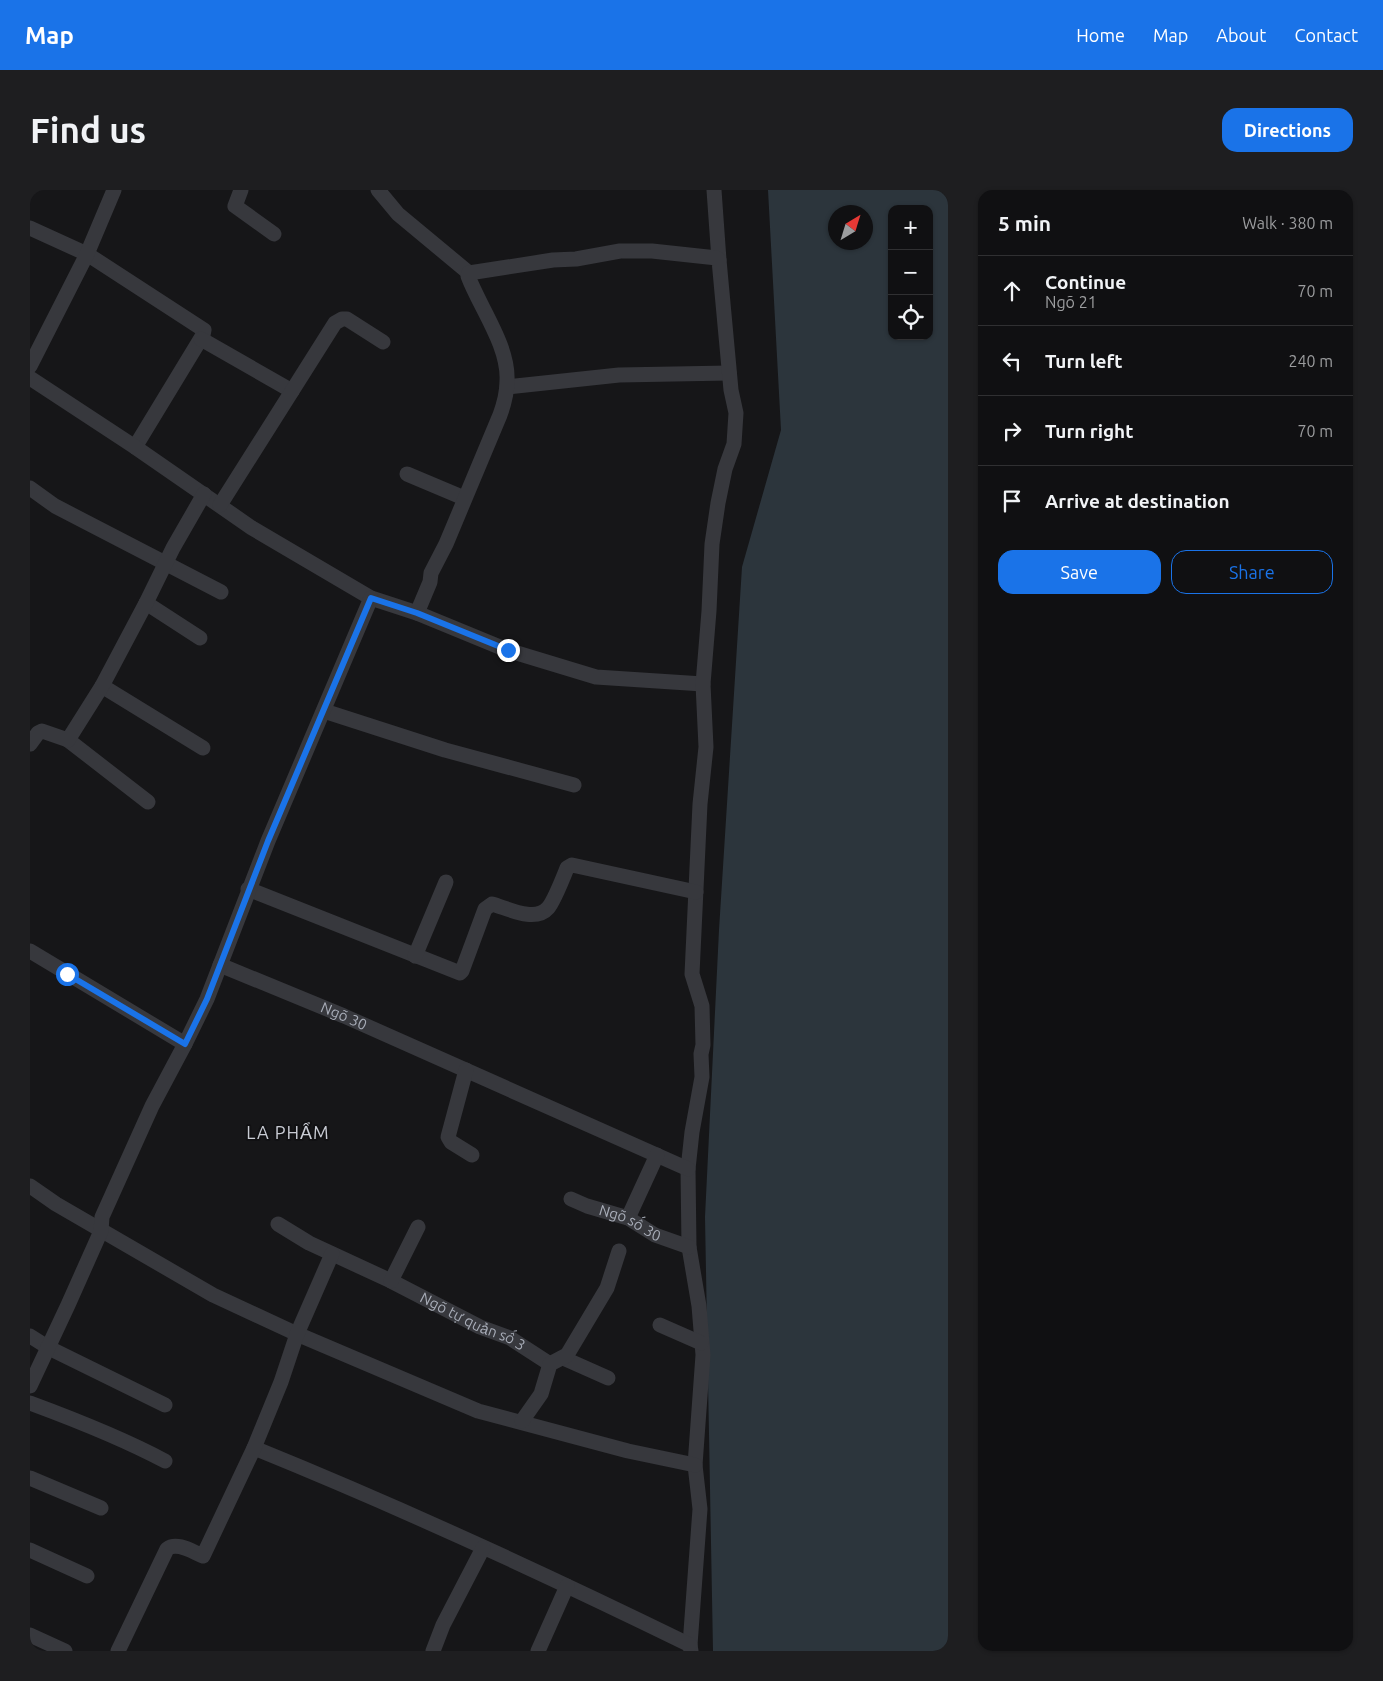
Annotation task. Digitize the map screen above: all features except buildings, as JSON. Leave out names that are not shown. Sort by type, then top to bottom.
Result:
[{"type":"street","points":[[30,366],[87,254],[114,190]]},
{"type":"street","points":[[241,190],[235,206],[274,234]]},
{"type":"street","points":[[378,190],[398,214],[469,273],[554,260],[576,259],[620,251],[652,251],[719,260]]},
{"type":"street","points":[[254,1448],[339,1483],[567,1586],[691,1648],[700,1509],[695,1465],[703,1355],[699,1306],[689,1247],[688,1168],[692,1132],[702,1077],[702,1006],[692,974],[700,804],[706,748],[703,684],[710,611],[712,544],[724,477],[734,444],[736,413],[729,374],[714,190]]},
{"type":"street","points":[[30,228],[87,254],[204,330],[201,339],[135,446]]},
{"type":"street","points":[[417,613],[430,582],[431,573],[446,544],[500,415],[507,387],[506,364],[501,345],[471,283],[468,276],[469,273]]},
{"type":"street","points":[[220,505],[335,323],[342,319],[347,319],[383,342]]},
{"type":"street","points":[[201,339],[292,390]]},
{"type":"street","points":[[507,387],[619,375],[729,374]]},
{"type":"street","points":[[30,378],[135,446],[252,528],[371,598],[417,613],[508,650],[596,677],[703,684]]},
{"type":"street","points":[[407,474],[464,498]]},
{"type":"street","points":[[30,488],[55,506],[221,592]]},
{"type":"street","points":[[68,740],[102,686],[166,562],[204,494]]},
{"type":"street","points":[[30,1386],[101,1231],[102,1217],[152,1106],[207,999],[248,889],[371,598]]},
{"type":"street","points":[[146,603],[200,638]]},
{"type":"street","points":[[102,686],[203,748]]},
{"type":"street","points":[[324,711],[444,750],[574,785]]},
{"type":"street","points":[[31,742],[42,731],[68,740],[148,802]]},
{"type":"street","points":[[248,889],[460,973],[485,909],[489,905],[492,904],[529,914],[540,913],[548,908],[567,868],[572,865],[696,892]]},
{"type":"street","points":[[415,956],[446,882]]},
{"type":"street","points":[[30,951],[185,1044]]},
{"type":"street","name":"Ngõ 30","points":[[220,966],[299,997],[688,1168]]},
{"type":"street","points":[[466,1070],[448,1136],[451,1142],[472,1155]]},
{"type":"street","points":[[628,1218],[657,1155]]},
{"type":"street","points":[[30,1186],[56,1204],[213,1296],[478,1411],[522,1421],[628,1451],[695,1465]]},
{"type":"street","name":"Ngõ số 30","points":[[571,1199],[587,1206],[628,1218],[656,1235],[689,1247]]},
{"type":"street","name":"Ngõ tự quản số 3","points":[[278,1224],[332,1254],[391,1281],[480,1327],[510,1338],[557,1361],[608,1378]]},
{"type":"street","points":[[391,1281],[418,1226]]},
{"type":"street","points":[[522,1421],[541,1394],[557,1361],[567,1355],[607,1288],[619,1251]]},
{"type":"street","points":[[118,1651],[167,1549],[178,1545],[203,1556],[254,1448],[281,1382],[297,1334],[332,1254]]},
{"type":"street","points":[[660,1324],[701,1343]]},
{"type":"street","points":[[30,1336],[49,1348],[165,1405]]},
{"type":"street","points":[[30,1403],[126,1441],[165,1461]]},
{"type":"street","points":[[30,1478],[101,1508]]},
{"type":"street","points":[[433,1651],[443,1625],[482,1548]]},
{"type":"street","points":[[30,1550],[87,1576]]},
{"type":"street","points":[[538,1651],[567,1586]]},
{"type":"street","points":[[30,1635],[65,1651]]},
{"type":"shaded area","points":[[768,190],[948,190],[948,1651],[713,1651],[705,1217],[719,930],[742,567],[781,430]]},
{"type":"district","name":"LA PHẨM","points":[[288,1133]]},
{"type":"route","points":[[67,974],[185,1044],[207,999],[248,889],[371,598],[417,613],[508,650]]}]
